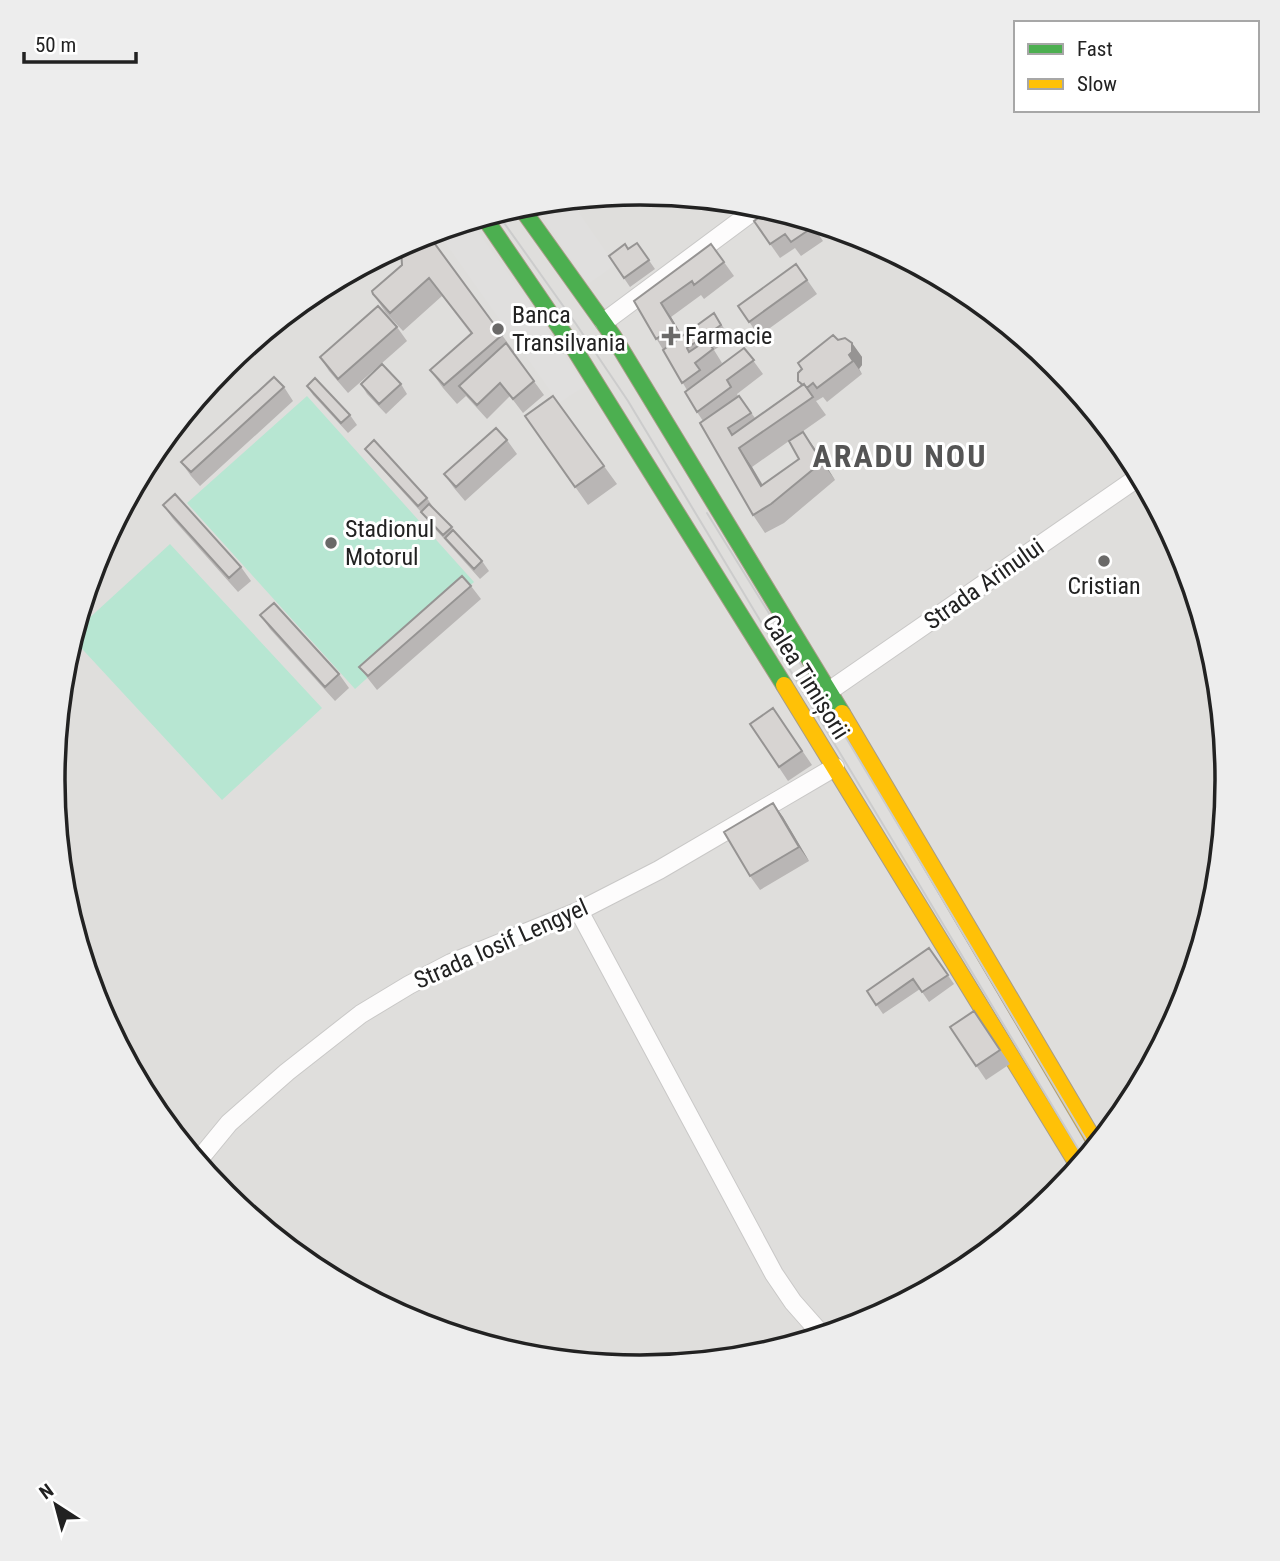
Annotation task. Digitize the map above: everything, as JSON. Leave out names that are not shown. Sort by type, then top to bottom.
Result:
[{"type":"main road","name":"Calea Timișorii","points":[[527,216],[604,322],[829,691],[1092,1136]]},
{"type":"main road","name":"Calea Timișorii","points":[[490,225],[575,350],[835,767],[1074,1158]]},
{"type":"street","points":[[604,322],[748,215]]},
{"type":"street","name":"Strada Arinului","points":[[829,691],[1131,482]]},
{"type":"street","name":"Strada Iosif Lengyel","points":[[203,1154],[229,1123],[287,1072],[361,1014],[451,963],[579,911],[659,870],[835,767]]},
{"type":"street","points":[[579,911],[774,1274],[793,1302],[816,1328]]},
{"type":"shaded area","points":[[602,206],[678,206],[752,216],[789,225],[860,249],[894,265],[928,282],[990,324],[1047,374],[1072,401],[1096,430],[1138,493],[1156,526],[1185,596],[1196,632],[1210,705],[1214,743],[1214,818],[1204,893],[1196,929],[1185,965],[1156,1035],[1118,1100],[1096,1131],[1047,1187],[1019,1213],[960,1259],[928,1279],[860,1312],[825,1325],[752,1345],[715,1351],[678,1355],[602,1355],[528,1345],[491,1336],[420,1312],[386,1296],[352,1279],[290,1237],[233,1187],[208,1160],[184,1131],[142,1068],[124,1035],[95,965],[84,929],[70,856],[66,818],[66,743],[76,668],[84,632],[95,596],[124,526],[162,461],[184,430],[233,374],[261,348],[320,302],[352,282],[420,249],[455,236],[528,216],[565,210]]},
{"type":"shaded area","points":[[576,209],[615,265],[588,284],[540,214]]},
{"type":"shaded area","points":[[476,230],[530,304],[585,386],[559,403],[444,240]]},
{"type":"green space","name":"Stadionul Motorul","points":[[307,396],[474,582],[355,689],[187,503]]},
{"type":"green space","points":[[170,544],[322,708],[222,800],[81,647],[88,619]]},
{"type":"building","points":[[759,218],[808,231],[791,242],[785,234],[770,244],[754,221]]},
{"type":"building","points":[[637,243],[649,260],[624,278],[609,256],[625,244],[628,249]]},
{"type":"building","points":[[435,244],[502,335],[444,385],[430,370],[472,333],[429,278],[390,313],[372,291],[402,265],[402,258]]},
{"type":"building","points":[[711,244],[724,262],[694,285],[692,281],[661,303],[675,326],[656,339],[634,301]]},
{"type":"building","points":[[796,264],[807,280],[749,322],[738,306]]},
{"type":"building","points":[[378,306],[397,327],[338,379],[320,357]]},
{"type":"building","points":[[714,313],[721,325],[687,348],[689,352],[707,340],[713,349],[695,363],[700,370],[682,383],[663,350]]},
{"type":"building","points":[[833,335],[838,340],[845,338],[852,343],[852,352],[849,355],[853,361],[817,388],[813,383],[806,387],[798,381],[798,373],[802,369],[798,363]]},
{"type":"building","points":[[506,343],[534,381],[513,399],[500,383],[477,405],[459,386]]},
{"type":"building","points":[[744,348],[754,360],[727,380],[731,387],[697,412],[685,392]]},
{"type":"building","points":[[382,364],[401,384],[379,404],[361,384]]},
{"type":"building","points":[[274,377],[284,387],[191,472],[181,462]]},
{"type":"building","points":[[315,378],[350,415],[341,423],[307,386]]},
{"type":"building","points":[[804,384],[813,397],[739,448],[761,486],[799,459],[789,441],[803,432],[822,462],[771,504],[753,515],[700,423],[739,396],[751,413],[728,428],[732,435]]},
{"type":"building","points":[[553,396],[604,466],[575,487],[525,416]]},
{"type":"building","points":[[496,428],[507,440],[456,487],[444,474]]},
{"type":"building","points":[[374,440],[427,498],[418,506],[365,449]]},
{"type":"building","points":[[175,494],[241,567],[229,578],[163,505]]},
{"type":"building","points":[[429,504],[452,527],[443,535],[421,512]]},
{"type":"building","points":[[453,530],[482,561],[474,569],[445,538]]},
{"type":"building","points":[[462,576],[471,586],[368,676],[359,667]]},
{"type":"building","points":[[274,603],[339,674],[325,687],[260,615]]},
{"type":"building","points":[[773,708],[802,751],[779,767],[750,724]]},
{"type":"building","points":[[773,803],[799,847],[750,876],[724,832]]},
{"type":"building","points":[[929,948],[948,975],[922,992],[913,979],[876,1005],[867,991]]},
{"type":"building","points":[[974,1011],[1000,1050],[976,1066],[950,1027]]},
{"type":"tram line","points":[[503,222],[628,401],[1080,1151]]},
{"type":"tram line","points":[[707,513],[845,736],[1087,1141]]},
{"type":"traffic: fast","points":[[527,216],[613,336],[842,713]]},
{"type":"traffic: fast","points":[[490,225],[575,350],[784,685]]},
{"type":"traffic: slow","points":[[784,685],[1074,1158]]},
{"type":"traffic: slow","points":[[842,713],[1092,1136]]},
{"type":"place","name":"Banca Transilvania","points":[[498,329]]},
{"type":"place","name":"Farmacie","points":[[671,336]]},
{"type":"place","name":"Stadionul Motorul","points":[[331,543]]},
{"type":"place","name":"Cristian","points":[[1104,561]]},
{"type":"district","name":"ARADU NOU","points":[[900,456]]}]
